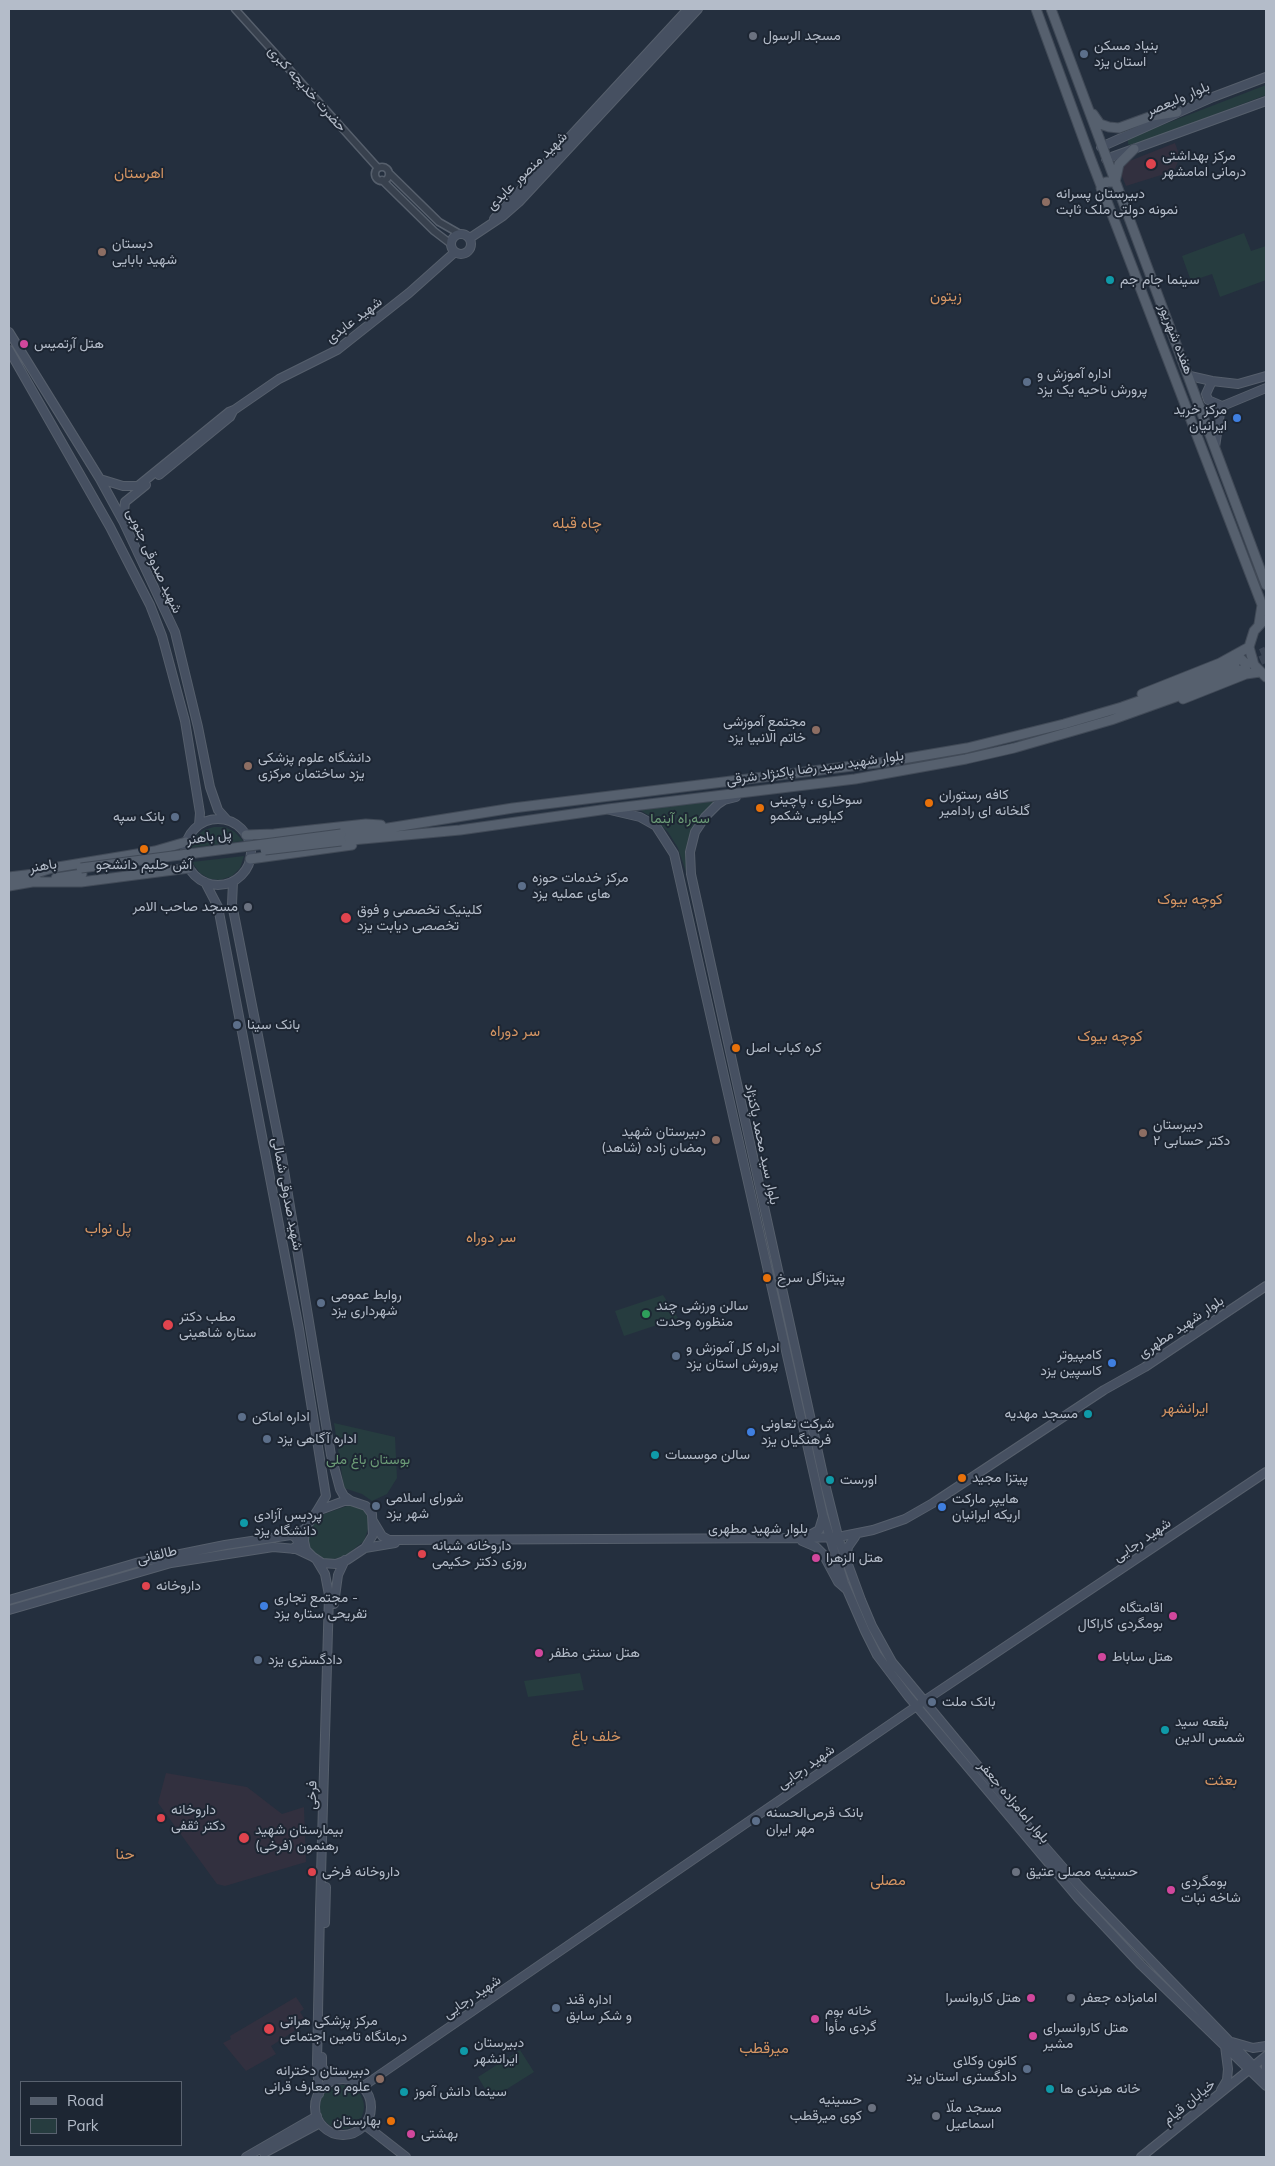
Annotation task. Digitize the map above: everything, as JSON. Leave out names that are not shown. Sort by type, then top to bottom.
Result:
[{"type":"main road","name":"شهید منصور عابدی","points":[[490,224],[688,9]]},
{"type":"main road","name":"شهید منصور عابدی","points":[[490,224],[519,202],[698,9]]},
{"type":"main road","name":"هفده شهریور","points":[[1036,9],[1101,188],[1264,606],[1263,621],[1251,638],[1250,647]]},
{"type":"main road","name":"هفده شهریور","points":[[1051,9],[1102,153],[1190,376],[1266,585]]},
{"type":"main road","name":"بلوار ولیعصر","points":[[1102,153],[1126,136],[1177,112],[1266,77]]},
{"type":"main road","points":[[1084,100],[1100,124],[1108,127],[1119,128],[1152,116],[1177,112]]},
{"type":"main road","points":[[1076,120],[1083,128],[1090,146],[1102,153],[1132,150],[1266,101]]},
{"type":"main road","points":[[1076,120],[1086,119],[1089,113]]},
{"type":"main road","points":[[1126,136],[1122,143],[1123,148],[1132,150]]},
{"type":"main road","points":[[1101,188],[1106,182],[1115,182],[1119,164],[1132,150]]},
{"type":"main road","points":[[1101,188],[1098,161],[1102,153]]},
{"type":"main road","points":[[470,238],[490,224]]},
{"type":"main road","points":[[460,234],[465,234],[470,238],[469,250],[461,254],[453,248],[453,238],[460,234]]},
{"type":"main road","name":"شهید عابدی","points":[[100,479],[123,486],[138,486],[219,419],[279,379],[337,350],[409,293],[453,248]]},
{"type":"main road","name":"شهید صدوقی جنوبی","points":[[9,332],[100,479],[175,632],[198,727],[210,787],[218,810],[227,820]]},
{"type":"main road","name":"شهید صدوقی جنوبی","points":[[9,350],[87,484],[150,605],[162,636],[184,720],[200,813],[199,824]]},
{"type":"main road","points":[[1190,376],[1238,384],[1266,376]]},
{"type":"main road","points":[[1212,381],[1206,394],[1208,400],[1222,406],[1266,388]]},
{"type":"main road","points":[[1215,447],[1220,413],[1225,405]]},
{"type":"main road","name":"شهید عابدی","points":[[122,521],[123,508],[130,497],[226,421],[234,410]]},
{"type":"main road","points":[[1108,716],[1131,718],[1195,695],[1239,666],[1250,647]]},
{"type":"main road","points":[[1250,647],[1250,656],[1263,675]]},
{"type":"main road","points":[[1239,666],[1263,675]]},
{"type":"main road","name":"بلوار شهید سید رضا پاکنژاد شرقی","points":[[388,832],[466,829],[608,809],[855,779],[966,759],[1014,748],[1108,716],[1179,687],[1239,666]]},
{"type":"main road","name":"بلوار شهید سید رضا پاکنژاد شرقی","points":[[388,832],[522,807],[885,762],[1011,738],[1108,716]]},
{"type":"main road","points":[[196,790],[204,791],[210,787]]},
{"type":"main road","name":"بلوار سید محمد پاکنژاد","points":[[758,791],[724,800],[705,817],[695,832],[690,852],[691,874],[695,902],[838,1538]]},
{"type":"main road","name":"بلوار سید محمد پاکنژاد","points":[[608,809],[640,817],[656,826],[674,854],[829,1539]]},
{"type":"main road","points":[[212,819],[227,820],[238,825],[246,835],[251,847],[250,859],[245,872],[233,882],[219,885],[205,882],[196,877],[189,868],[185,855],[186,842],[191,832],[199,824],[212,819]]},
{"type":"main road","points":[[246,835],[274,834],[366,824],[388,832]]},
{"type":"main road","points":[[250,859],[369,843],[388,832]]},
{"type":"main road","name":"پل باهنر","points":[[81,871],[388,832]]},
{"type":"main road","points":[[274,834],[275,856]]},
{"type":"main road","points":[[31,878],[52,868],[156,851],[186,842]]},
{"type":"main road","points":[[169,847],[171,869]]},
{"type":"main road","points":[[31,878],[81,882],[189,868]]},
{"type":"main road","name":"باهنر","points":[[9,877],[31,878],[81,871]]},
{"type":"main road","name":"باهنر","points":[[9,886],[31,878]]},
{"type":"main road","name":"شهید صدوقی شمالی","points":[[205,882],[218,907],[299,1329],[326,1496]]},
{"type":"main road","name":"شهید صدوقی شمالی","points":[[233,882],[232,904],[285,1176],[331,1455],[340,1489]]},
{"type":"main road","points":[[218,907],[220,903],[226,901],[232,904]]},
{"type":"main road","points":[[686,904],[695,902]]},
{"type":"main road","name":"بلوار شهید مطهری","points":[[373,1521],[382,1536],[389,1540],[829,1539],[853,1536],[897,1522],[917,1512],[1266,1286]]},
{"type":"main road","points":[[802,1424],[811,1421]]},
{"type":"main road","name":"شهید رجایی","points":[[362,2087],[916,1706],[1266,1472]]},
{"type":"main road","points":[[340,1489],[344,1496],[366,1506],[372,1514],[373,1536],[365,1548],[346,1560],[330,1564],[314,1558],[306,1550],[304,1541],[306,1529],[326,1496],[330,1499],[336,1498],[340,1495],[340,1489]]},
{"type":"main road","points":[[317,1511],[332,1504],[352,1501]]},
{"type":"main road","points":[[823,1515],[819,1530],[803,1539],[824,1554],[838,1582],[847,1590]]},
{"type":"main road","points":[[835,1525],[853,1536],[848,1547],[846,1563]]},
{"type":"main road","name":"طالقانی","points":[[9,1600],[59,1587],[136,1563],[225,1545],[290,1535],[306,1529]]},
{"type":"main road","points":[[290,1535],[298,1541],[297,1546],[292,1549]]},
{"type":"main road","name":"بلوار امامزاده جعفر","points":[[838,1538],[846,1563],[884,1651],[932,1710],[932,1719]]},
{"type":"main road","name":"بلوار شهید مطهری","points":[[365,1548],[387,1544],[419,1543],[803,1539]]},
{"type":"main road","name":"بلوار امامزاده جعفر","points":[[829,1539],[847,1590],[877,1655],[916,1706],[932,1719],[1044,1851],[1078,1898],[1130,1954],[1231,2046],[1251,2069]]},
{"type":"main road","name":"طالقانی","points":[[9,1610],[171,1563],[272,1546],[292,1549],[314,1558]]},
{"type":"main road","name":"فرخی","points":[[314,1558],[325,1574],[329,1595],[317,2054],[319,2094]]},
{"type":"main road","name":"فرخی","points":[[333,2081],[322,2067],[324,1950],[334,1595],[338,1575],[346,1560]]},
{"type":"main road","points":[[906,1693],[908,1704],[905,1714],[916,1714],[932,1719]]},
{"type":"main road","points":[[918,1694],[923,1696],[934,1694],[932,1710]]},
{"type":"main road","points":[[1218,2095],[1227,2080],[1231,2046],[1253,2048],[1266,2046]]},
{"type":"main road","name":"خیابان قیام","points":[[1141,2157],[1266,2056]]},
{"type":"main road","points":[[1266,2064],[1266,2070]]},
{"type":"main road","points":[[1251,2069],[1266,2079]]},
{"type":"main road","points":[[1251,2069],[1266,2086]]},
{"type":"main road","points":[[349,2080],[362,2087],[370,2101],[369,2118],[358,2131],[342,2135],[326,2129],[318,2119],[316,2105],[319,2094],[322,2089],[333,2081],[349,2080]]},
{"type":"main road","points":[[246,2157],[318,2119]]},
{"type":"main road","points":[[256,2157],[318,2119]]},
{"type":"main road","points":[[365,2125],[406,2157]]},
{"type":"street","name":"حضرت خدیجه کبری","points":[[235,9],[378,168]]},
{"type":"street","points":[[453,248],[376,176],[378,168],[386,168],[389,173],[447,227],[460,234]]},
{"type":"street","points":[[382,180],[387,178],[389,173]]},
{"type":"street","points":[[441,237],[446,234],[447,227]]},
{"type":"shaded area","name":"مرکز بهداشتی درمانی امامشهر","points":[[1175,143],[1180,157],[1174,171],[1126,186],[1121,174],[1122,167],[1127,162]]},
{"type":"shaded area","name":"بیمارستان شهید رهنمون (فرخی)","points":[[166,1773],[247,1787],[282,1814],[304,1807],[306,1862],[225,1886],[217,1884],[158,1803]]},
{"type":"shaded area","name":"مرکز پزشکی هراتی درمانگاه تامین اجتماعی","points":[[296,1997],[304,2009],[300,2012],[307,2023],[271,2046],[276,2054],[246,2071],[223,2043],[231,2039],[230,2036]]},
{"type":"green space","points":[[1266,85],[1266,95],[1132,146],[1128,144],[1128,140],[1147,131]]},
{"type":"green space","points":[[1244,233],[1251,251],[1266,246],[1266,280],[1220,297],[1212,274],[1191,281],[1182,256]]},
{"type":"green space","name":"سه‌راه آبنما","points":[[718,798],[701,818],[687,847],[687,875],[678,848],[668,832],[655,819],[635,807]]},
{"type":"green space","points":[[214,827],[225,827],[235,832],[243,841],[190,848],[196,836],[204,830]]},
{"type":"green space","points":[[244,856],[240,868],[232,876],[220,880],[210,879],[200,873],[192,862]]},
{"type":"green space","name":"سالن ورزشی چند منظوره وحدت","points":[[663,1295],[678,1318],[624,1336],[615,1311]]},
{"type":"green space","name":"بوستان باغ ملی","points":[[334,1423],[395,1437],[397,1478],[387,1494],[372,1501],[362,1494],[344,1488]]},
{"type":"green space","points":[[353,1504],[364,1508],[368,1516],[369,1526],[364,1541],[345,1556],[330,1560],[317,1557],[306,1542],[308,1530],[312,1524],[324,1514]]},
{"type":"green space","points":[[580,1673],[584,1690],[528,1697],[524,1681]]},
{"type":"green space","points":[[520,2050],[534,2072],[491,2099],[478,2077]]},
{"type":"green space","points":[[342,2085],[354,2089],[360,2095],[364,2107],[360,2119],[354,2125],[342,2129],[330,2125],[324,2119],[320,2107],[324,2095],[330,2089]]},
{"type":"tunnel","points":[[1236,664],[1266,651]]},
{"type":"tunnel","points":[[1248,666],[1266,658]]},
{"type":"place","name":"مسجد الرسول","points":[[753,36]]},
{"type":"place","name":"بنیاد مسکن استان یزد","points":[[1084,54]]},
{"type":"place","name":"مرکز بهداشتی درمانی امامشهر","points":[[1151,164]]},
{"type":"place","name":"دبیرستان پسرانه نمونه دولتی ملک ثابت","points":[[1046,202]]},
{"type":"place","name":"دبستان شهید بابایی","points":[[102,252]]},
{"type":"place","name":"سینما جام جم","points":[[1110,280]]},
{"type":"place","name":"هتل آرتمیس","points":[[24,344]]},
{"type":"place","name":"اداره آموزش و پرورش ناحیه یک یزد","points":[[1027,382]]},
{"type":"place","name":"مرکز خرید ایرانیان","points":[[1237,418]]},
{"type":"place","name":"مجتمع آموزشی خاتم الانبیا یزد","points":[[816,730]]},
{"type":"place","name":"دانشگاه علوم پزشکی یزد ساختمان مرکزی","points":[[248,766]]},
{"type":"place","name":"کافه رستوران گلخانه ای رادامیر","points":[[929,803]]},
{"type":"place","name":"سوخاری ، پاچینی کیلویی شکمو","points":[[760,808]]},
{"type":"place","name":"بانک سپه","points":[[175,817]]},
{"type":"place","name":"آش حلیم دانشجو","points":[[144,849]]},
{"type":"place","name":"مرکز خدمات حوزه های عملیه یزد","points":[[522,886]]},
{"type":"place","name":"مسجد صاحب الامر","points":[[248,907]]},
{"type":"place","name":"کلینیک تخصصی و فوق تخصصی دیابت یزد","points":[[346,918]]},
{"type":"place","name":"بانک سینا","points":[[237,1025]]},
{"type":"place","name":"کره کباب اصل","points":[[736,1048]]},
{"type":"place","name":"دبیرستان دکتر حسابی ۲","points":[[1143,1133]]},
{"type":"place","name":"دبیرستان شهید رمضان زاده (شاهد)","points":[[716,1140]]},
{"type":"place","name":"پیتزاگل سرخ","points":[[767,1278]]},
{"type":"place","name":"روابط عمومی شهرداری یزد","points":[[321,1303]]},
{"type":"place","name":"سالن ورزشی چند منظوره وحدت","points":[[646,1314]]},
{"type":"place","name":"مطب دکتر ستاره شاهینی","points":[[168,1325]]},
{"type":"place","name":"ادراه کل آموزش و پرورش استان یزد","points":[[676,1356]]},
{"type":"place","name":"کامپیوتر کاسپین یزد","points":[[1112,1363]]},
{"type":"place","name":"مسجد مهدیه","points":[[1088,1414]]},
{"type":"place","name":"اداره اماکن","points":[[242,1417]]},
{"type":"place","name":"شرکت تعاونی فرهنگیان یزد","points":[[751,1432]]},
{"type":"place","name":"اداره آگاهی یزد","points":[[267,1439]]},
{"type":"place","name":"سالن موسسات","points":[[655,1455]]},
{"type":"place","name":"پیتزا مجید","points":[[962,1478]]},
{"type":"place","name":"اورست","points":[[830,1480]]},
{"type":"place","name":"شورای اسلامی شهر یزد","points":[[376,1506]]},
{"type":"place","name":"هایپر مارکت اریکه ایرانیان","points":[[942,1507]]},
{"type":"place","name":"پردیس آزادی دانشگاه یزد","points":[[244,1523]]},
{"type":"place","name":"داروخانه شبانه روزی دکتر حکیمی","points":[[422,1554]]},
{"type":"place","name":"هتل الزهرا","points":[[816,1558]]},
{"type":"place","name":"داروخانه","points":[[146,1586]]},
{"type":"place","name":"مجتمع تجاری - تفریحی ستاره یزد","points":[[264,1606]]},
{"type":"place","name":"اقامتگاه بومگردی کاراکال","points":[[1173,1616]]},
{"type":"place","name":"هتل سنتی مظفر","points":[[539,1653]]},
{"type":"place","name":"هتل ساباط","points":[[1102,1657]]},
{"type":"place","name":"دادگستری یزد","points":[[258,1660]]},
{"type":"place","name":"بانک ملت","points":[[932,1702]]},
{"type":"place","name":"بقعه سید شمس الدین","points":[[1165,1730]]},
{"type":"place","name":"داروخانه دکتر ثقفی","points":[[161,1818]]},
{"type":"place","name":"بانک قرص‌الحسنه مهر ایران","points":[[756,1821]]},
{"type":"place","name":"بیمارستان شهید رهنمون (فرخی)","points":[[244,1838]]},
{"type":"place","name":"داروخانه فرخی","points":[[312,1872]]},
{"type":"place","name":"حسینیه مصلی عتیق","points":[[1016,1872]]},
{"type":"place","name":"بومگردی شاخه نبات","points":[[1171,1890]]},
{"type":"place","name":"هتل کاروانسرا","points":[[1031,1998]]},
{"type":"place","name":"امامزاده جعفر","points":[[1071,1998]]},
{"type":"place","name":"اداره قند و شکر سابق","points":[[556,2008]]},
{"type":"place","name":"خانه بوم گردی مأوا","points":[[815,2019]]},
{"type":"place","name":"مرکز پزشکی هراتی درمانگاه تامین اجتماعی","points":[[269,2029]]},
{"type":"place","name":"هتل کاروانسرای مشیر","points":[[1033,2036]]},
{"type":"place","name":"دبیرستان ایرانشهر","points":[[464,2051]]},
{"type":"place","name":"کانون وکلای دادگستری استان یزد","points":[[1027,2069]]},
{"type":"place","name":"دبیرستان دخترانه علوم و معارف قرانی","points":[[380,2079]]},
{"type":"place","name":"خانه هرندی ها","points":[[1050,2089]]},
{"type":"place","name":"سینما دانش آموز","points":[[404,2092]]},
{"type":"place","name":"حسینیه کوی میرقطب","points":[[872,2108]]},
{"type":"place","name":"مسجد ملّا اسماعیل","points":[[936,2116]]},
{"type":"place","name":"بهارستان","points":[[391,2121]]},
{"type":"place","name":"بهشتی","points":[[411,2134]]},
{"type":"district","name":"اهرستان","points":[[139,173]]},
{"type":"district","name":"زیتون","points":[[946,296]]},
{"type":"district","name":"چاه قبله","points":[[577,523]]},
{"type":"district","name":"کوچه بیوک","points":[[1190,899]]},
{"type":"district","name":"سر دوراه","points":[[515,1031]]},
{"type":"district","name":"کوچه بیوک","points":[[1110,1036]]},
{"type":"district","name":"پل نواب","points":[[108,1228]]},
{"type":"district","name":"سر دوراه","points":[[491,1237]]},
{"type":"district","name":"ایرانشهر","points":[[1185,1408]]},
{"type":"district","name":"خلف باغ","points":[[596,1736]]},
{"type":"district","name":"بعثت","points":[[1221,1780]]},
{"type":"district","name":"حنا","points":[[125,1854]]},
{"type":"district","name":"مصلی","points":[[888,1880]]},
{"type":"district","name":"میرقطب","points":[[764,2048]]}]
